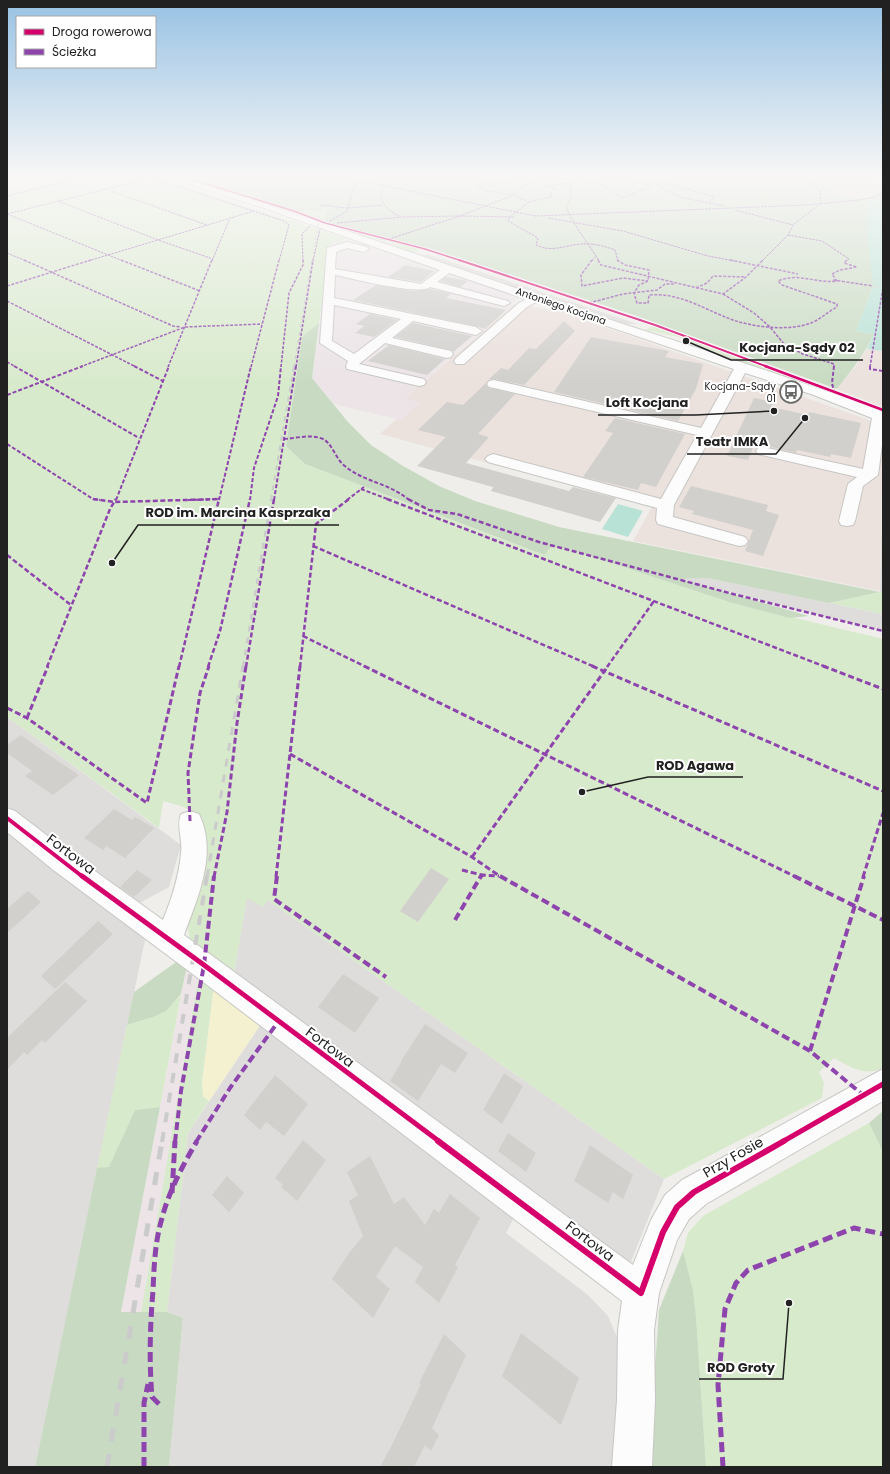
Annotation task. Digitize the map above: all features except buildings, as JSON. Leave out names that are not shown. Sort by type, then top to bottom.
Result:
[{"type":"street","points":[[344,246],[331,250],[326,343],[353,363]]},
{"type":"street","points":[[352,246],[370,252],[367,256]]},
{"type":"street","name":"Antoniego Kocjana","points":[[380,246],[742,368],[816,391],[881,416]]},
{"type":"street","points":[[410,256],[421,252],[429,253],[637,322],[644,326],[636,332]]},
{"type":"street","points":[[330,271],[408,286],[423,287],[449,268]]},
{"type":"street","points":[[428,283],[504,303]]},
{"type":"street","points":[[460,361],[523,306],[536,298]]},
{"type":"street","points":[[328,300],[476,331]]},
{"type":"street","points":[[411,317],[382,339],[344,372],[415,385]]},
{"type":"street","points":[[382,339],[447,354]]},
{"type":"street","points":[[738,541],[664,520],[666,505],[742,368]]},
{"type":"street","points":[[494,384],[705,433]]},
{"type":"street","points":[[847,521],[856,484],[870,475],[881,416]]},
{"type":"street","points":[[764,451],[870,475]]},
{"type":"street","points":[[493,459],[666,505]]},
{"type":"street","name":"Fortowa","points":[[7,818],[61,861],[642,1293]]},
{"type":"street","points":[[169,940],[188,884],[195,848],[194,833],[190,820]]},
{"type":"street","name":"Przy Fosie","points":[[632,1467],[636,1400],[636,1330],[642,1293],[663,1232],[677,1207],[694,1192],[883,1084]]},
{"type":"path","points":[[873,286],[883,288]]},
{"type":"shaded area","points":[[330,246],[367,246],[520,297],[405,398],[420,403],[401,420],[334,404],[312,378]]},
{"type":"shaded area","points":[[420,255],[430,255],[638,324],[626,324]]},
{"type":"shaded area","points":[[514,304],[559,311],[883,425],[880,591],[633,541],[652,507],[380,434],[397,419],[401,420],[419,403],[404,399]]},
{"type":"shaded area","points":[[867,349],[883,351],[883,407],[837,389],[856,366]]},
{"type":"shaded area","points":[[883,467],[883,592],[880,592]]},
{"type":"shaded area","points":[[707,578],[883,614],[883,631],[678,579]]},
{"type":"shaded area","points":[[7,717],[181,845],[169,887],[138,904],[7,806]]},
{"type":"shaded area","points":[[7,831],[146,935],[35,1467],[7,1467]]},
{"type":"shaded area","points":[[247,897],[268,900],[664,1179],[630,1264],[234,973]]},
{"type":"shaded area","points":[[187,966],[199,974],[141,1313],[118,1467],[94,1467],[121,1312]]},
{"type":"shaded area","points":[[263,1021],[517,1212],[506,1233],[588,1295],[608,1316],[626,1359],[618,1467],[169,1467],[183,1318],[167,1312],[188,1133]]},
{"type":"green space","points":[[7,246],[330,246],[319,323],[302,337],[286,446],[305,464],[543,555],[551,547],[569,549],[729,602],[883,639],[883,1068],[870,1072],[858,1070],[834,1058],[819,1072],[824,1083],[822,1098],[664,1179],[268,900],[263,907],[247,898],[234,973],[191,942],[188,930],[203,845],[204,826],[197,814],[181,806],[163,801],[159,828],[7,717]]},
{"type":"green space","points":[[397,246],[410,246],[423,249],[413,253]]},
{"type":"green space","points":[[419,246],[878,246],[873,286],[856,331],[874,334],[862,356],[837,389],[637,316]]},
{"type":"green space","points":[[869,246],[883,246],[883,351],[867,349],[874,334],[856,331],[873,286]]},
{"type":"green space","points":[[319,323],[312,378],[348,422],[371,445],[403,466],[439,486],[475,501],[559,527],[880,592],[829,603],[707,578],[680,579],[809,616],[790,618],[729,602],[569,549],[551,547],[544,555],[305,464],[286,446],[302,337]]},
{"type":"green space","points":[[654,325],[824,390],[733,360],[683,338],[645,330]]},
{"type":"green space","points":[[618,504],[643,511],[628,537],[602,529]]},
{"type":"green space","points":[[883,592],[883,614],[829,603]]},
{"type":"green space","points":[[179,960],[187,966],[181,994],[166,1011],[153,1017],[127,1025],[134,992]]},
{"type":"green space","points":[[199,974],[214,986],[202,1082],[203,1096],[209,1101],[188,1133],[167,1312],[141,1313]]},
{"type":"green space","points":[[181,995],[160,1107],[135,1110],[109,1168],[97,1168],[127,1025],[163,1012]]},
{"type":"green space","points":[[160,1107],[121,1312],[167,1312],[183,1318],[169,1467],[35,1467],[97,1168],[109,1167],[135,1110]]},
{"type":"green space","points":[[883,1111],[883,1152],[869,1123]]},
{"type":"green space","points":[[869,1123],[883,1152],[883,1467],[706,1467],[696,1316],[693,1290],[683,1251],[688,1233],[703,1216]]},
{"type":"green space","points":[[683,1251],[693,1290],[696,1316],[706,1467],[648,1467],[659,1310]]},
{"type":"sand","points":[[214,986],[263,1021],[209,1101],[203,1096],[202,1083]]},
{"type":"railway","points":[[312,261],[315,246]]},
{"type":"railway","points":[[294,367],[312,260]]},
{"type":"railway","points":[[271,500],[294,366]]},
{"type":"railway","points":[[243,667],[271,499]]},
{"type":"railway","points":[[207,877],[243,666]]},
{"type":"railway","points":[[162,1142],[207,876]]},
{"type":"railway","points":[[107,1467],[162,1141]]},
{"type":"marked path","points":[[85,246],[200,291]]},
{"type":"marked path","points":[[7,286],[139,246]]},
{"type":"marked path","points":[[175,246],[213,259]]},
{"type":"marked path","points":[[27,718],[110,509],[115,502],[139,438],[219,246]]},
{"type":"marked path","points":[[7,708],[27,718],[147,803],[247,380],[283,246]]},
{"type":"marked path","points":[[190,821],[188,773],[200,693],[220,631],[251,494],[254,468],[278,396],[289,293],[303,265],[302,246]]},
{"type":"marked path","points":[[172,1193],[175,1140],[181,1091],[204,965],[211,892],[227,812],[237,723],[316,246]]},
{"type":"marked path","points":[[538,246],[548,249],[572,246]]},
{"type":"marked path","points":[[589,246],[601,265],[723,294],[746,277],[777,246]]},
{"type":"marked path","points":[[600,246],[615,250],[617,261],[625,265],[649,270],[648,281],[639,285],[634,293],[637,303],[648,303],[649,295],[669,295],[691,302],[733,320],[750,324],[781,327],[808,324],[837,307],[837,304],[782,285],[778,281],[792,277],[800,277],[822,282],[837,281],[832,274],[840,270],[857,267],[844,263],[849,259],[829,246]]},
{"type":"marked path","points":[[673,246],[708,256],[798,274]]},
{"type":"marked path","points":[[7,253],[173,326],[181,327]]},
{"type":"marked path","points":[[595,257],[581,275],[582,286],[623,278],[648,281]]},
{"type":"marked path","points":[[696,288],[707,283],[713,276],[746,277]]},
{"type":"marked path","points":[[833,280],[873,286]]},
{"type":"marked path","points":[[589,303],[623,294],[657,290],[665,284],[674,284]]},
{"type":"marked path","points":[[883,287],[870,369],[883,371]]},
{"type":"marked path","points":[[723,294],[754,313],[770,327],[784,344],[803,354],[834,364],[832,383],[834,392]]},
{"type":"marked path","points":[[7,301],[163,381]]},
{"type":"marked path","points":[[7,395],[185,327],[262,324]]},
{"type":"marked path","points":[[7,362],[139,438]]},
{"type":"marked path","points":[[284,439],[314,436],[325,440],[331,445],[339,462],[347,468],[367,479],[396,490],[408,500],[429,510],[457,514],[539,542],[570,549],[733,594],[883,631]]},
{"type":"marked path","points":[[7,444],[93,499],[115,502],[220,499]]},
{"type":"marked path","points":[[364,487],[316,524],[274,899],[386,977]]},
{"type":"marked path","points":[[361,489],[883,689]]},
{"type":"marked path","points":[[313,546],[883,791]]},
{"type":"marked path","points":[[7,555],[71,605]]},
{"type":"marked path","points":[[472,857],[654,601]]},
{"type":"marked path","points":[[303,636],[883,920]]},
{"type":"marked path","points":[[290,754],[472,857],[499,876],[810,1051],[863,1095]]},
{"type":"marked path","points":[[810,1051],[883,813]]},
{"type":"marked path","points":[[462,870],[482,875]]},
{"type":"marked path","points":[[455,920],[482,875],[499,876]]},
{"type":"marked path","points":[[159,1404],[152,1397],[150,1336],[156,1254],[159,1230],[165,1208],[187,1158],[201,1134],[230,1088],[278,1022]]},
{"type":"marked path","points":[[723,1467],[718,1385],[725,1309],[736,1283],[748,1270],[854,1228],[883,1234]]},
{"type":"marked path","points":[[144,1467],[144,1403],[148,1384]]},
{"type":"cycle path","points":[[413,246],[655,325],[883,410]]},
{"type":"cycle path","points":[[7,818],[61,861],[204,965],[641,1293],[663,1232],[677,1207],[694,1192],[883,1084]]},
{"type":"place","name":"Kocjana-Sądy 02","points":[[686,341]]},
{"type":"place","name":"Kocjana-Sądy 01","points":[[791,392]]},
{"type":"place","name":"Loft Kocjana","points":[[774,411]]},
{"type":"place","name":"Teatr IMKA","points":[[805,418]]},
{"type":"place","name":"ROD im. Marcina Kasprzaka","points":[[112,563]]},
{"type":"place","name":"ROD Agawa","points":[[582,792]]},
{"type":"place","name":"ROD Groty","points":[[789,1303]]}]
